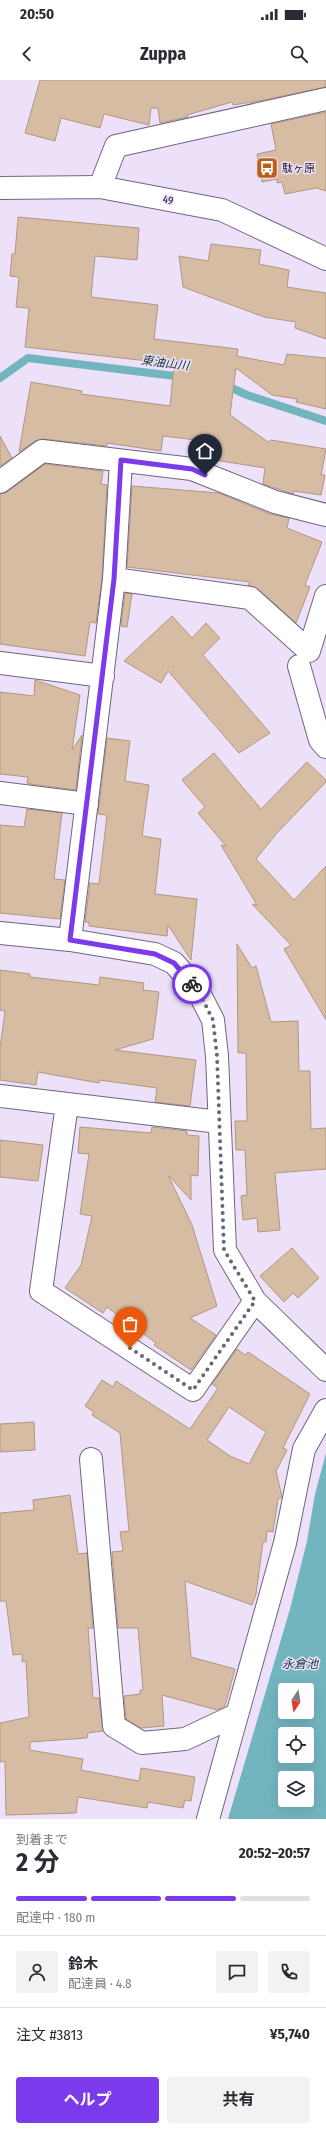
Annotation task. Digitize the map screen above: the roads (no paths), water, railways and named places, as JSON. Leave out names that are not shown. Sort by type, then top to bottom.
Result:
[{"type":"street","points":[[100,187],[116,146],[326,99]]},
{"type":"street","name":"49","points":[[0,188],[100,187],[222,210],[326,259]]},
{"type":"street","points":[[0,482],[42,451],[192,469],[275,502],[326,515]]},
{"type":"street","points":[[70,940],[114,579],[121,460]]},
{"type":"street","points":[[114,579],[250,598],[309,652],[326,596]]},
{"type":"street","points":[[0,662],[102,676]]},
{"type":"street","points":[[299,666],[320,740],[326,747]]},
{"type":"street","points":[[0,793],[87,804]]},
{"type":"street","points":[[0,933],[70,940],[155,954],[174,963],[198,990],[213,1020],[217,1056],[218,1122],[224,1250],[255,1301],[326,1370]]},
{"type":"street","points":[[0,1096],[218,1122]]},
{"type":"street","points":[[67,1104],[41,1291],[193,1390],[255,1301]]},
{"type":"street","points":[[208,1819],[285,1543],[304,1449],[326,1410]]},
{"type":"street","points":[[91,1459],[114,1726],[142,1743],[185,1739],[236,1716]]},
{"type":"water","name":"永倉池","points":[[326,1453],[326,1819],[228,1819],[290,1609],[307,1541],[315,1494]]},
{"type":"waterway","name":"東油山川","points":[[0,378],[28,358],[183,377]]},
{"type":"waterway","name":"東油山川","points":[[223,384],[247,395],[326,421]]},
{"type":"place","name":"駄ヶ原","points":[[267,168]]}]
